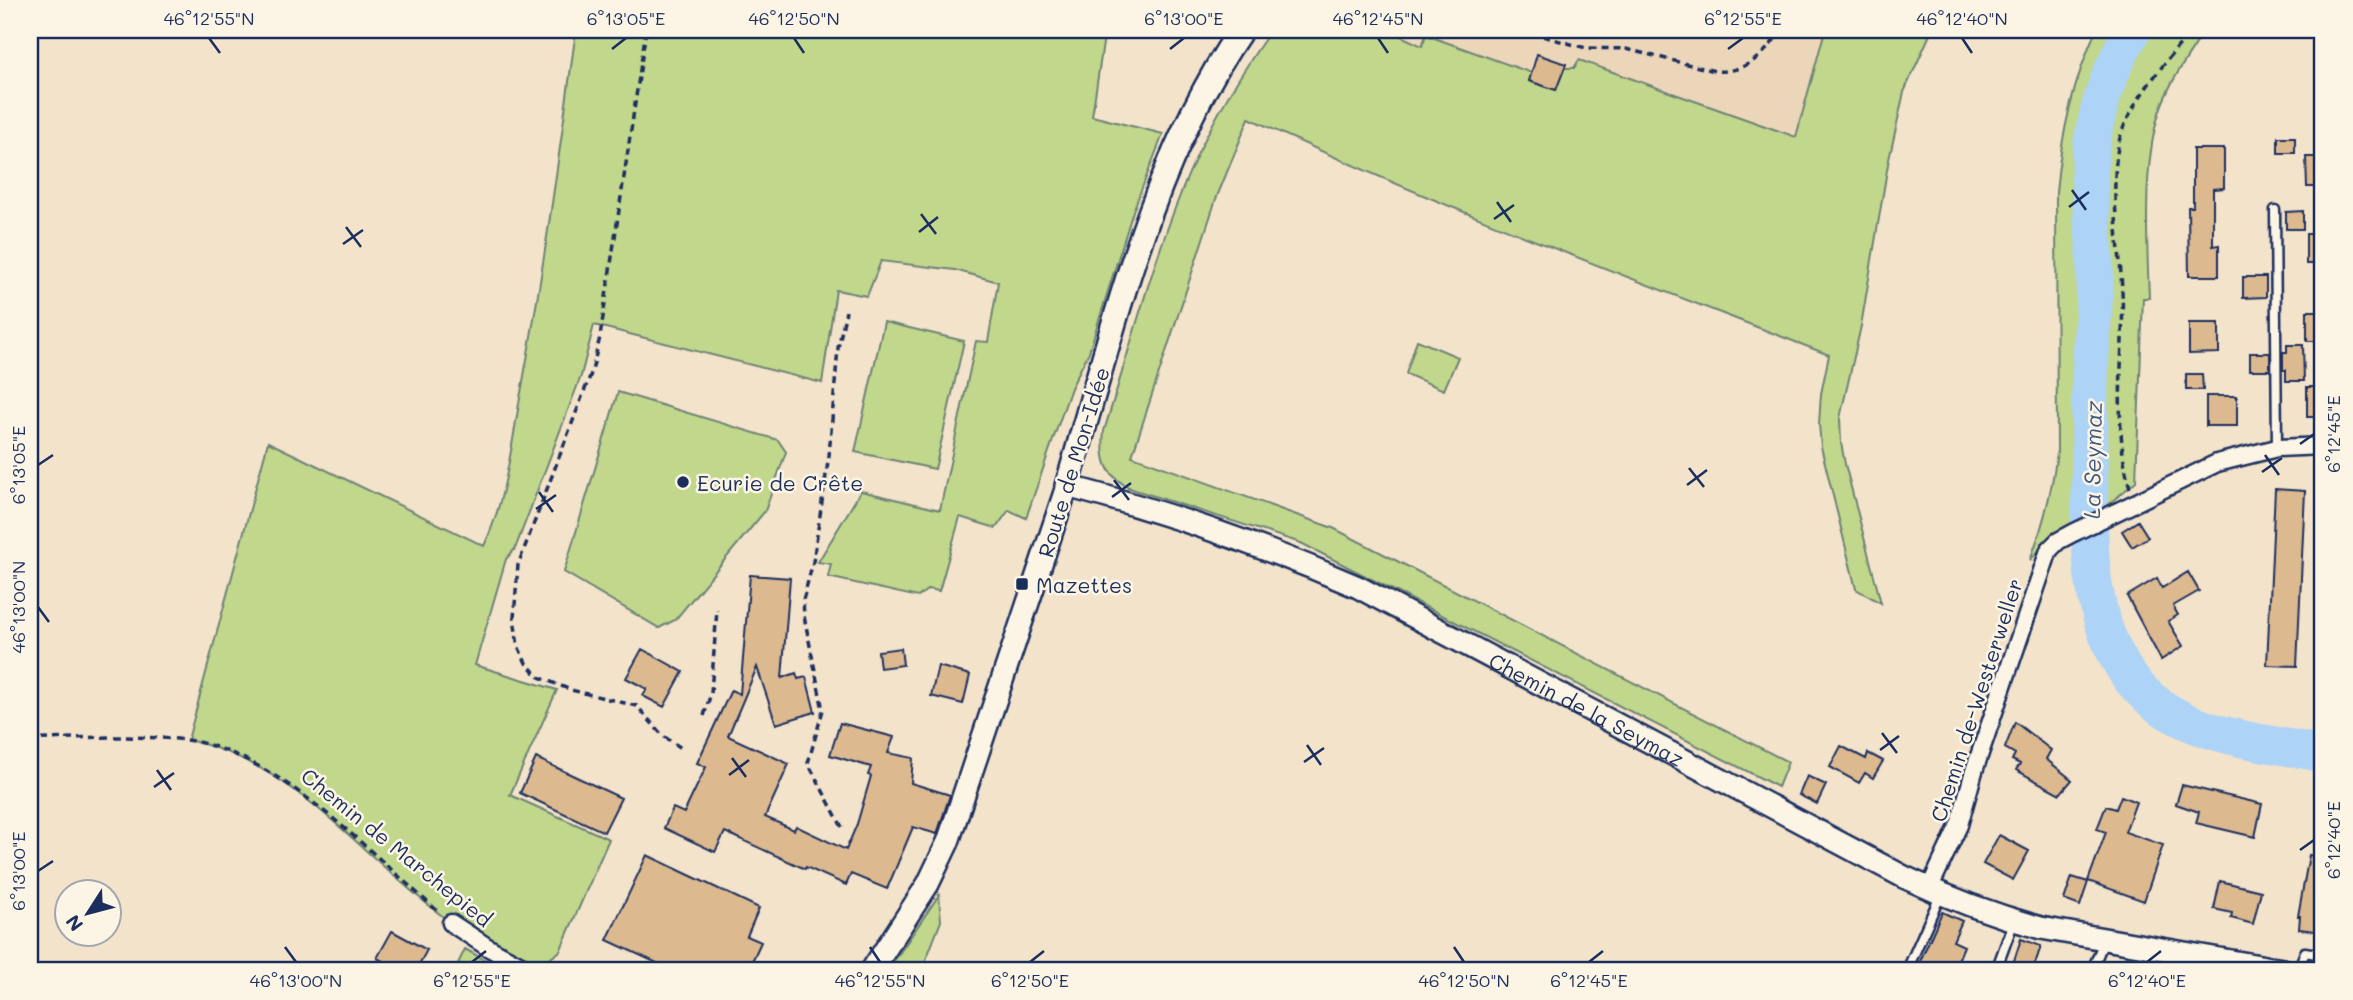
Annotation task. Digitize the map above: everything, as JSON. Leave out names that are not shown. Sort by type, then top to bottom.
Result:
[{"type":"main road","name":"Route de Mon-Idée","points":[[1067,486],[1135,258],[1167,169],[1192,116],[1241,30]]},
{"type":"street","name":"Chemin de-Westerweller","points":[[1935,891],[2049,550],[2058,541],[2073,533],[2217,463],[2277,448],[2323,446]]},
{"type":"street","name":"Chemin de la Seymaz","points":[[1067,486],[1218,532],[1358,587],[1935,891],[2014,921],[2104,940],[2283,970]]},
{"type":"street","name":"Route de Mon-Idée","points":[[872,970],[928,884],[948,842],[1067,486]]},
{"type":"street","name":"Chemin de Marchepied","points":[[451,923],[478,942],[530,970]]},
{"type":"lane","points":[[2275,210],[2277,448]]},
{"type":"lane","points":[[1906,970],[1935,891]]},
{"type":"lane","points":[[1996,970],[2014,921]]},
{"type":"lane","points":[[2092,970],[2104,940]]},
{"type":"lane","points":[[2298,970],[2305,952],[2323,955]]},
{"type":"path","points":[[646,30],[599,346],[592,371],[518,565],[514,618],[518,646],[526,663],[539,677],[571,690],[636,706],[663,736],[683,749]]},
{"type":"path","points":[[1520,30],[1586,48],[1626,49],[1730,73],[1741,69],[1762,53],[1772,44],[1780,30]]},
{"type":"path","points":[[2135,503],[2125,471],[2120,399],[2122,290],[2116,190],[2119,142],[2137,103],[2191,30]]},
{"type":"path","points":[[842,827],[808,763],[823,710],[803,609],[829,455],[838,348],[846,311]]},
{"type":"path","points":[[704,716],[711,694],[717,609]]},
{"type":"path","name":"Chemin de Marchepied","points":[[30,740],[70,737],[168,738],[205,744],[233,754],[283,782],[320,809],[451,923]]},
{"type":"shaded area","points":[[1389,30],[1825,30],[1796,137],[1579,60],[1574,68],[1564,68],[1565,64],[1535,54],[1530,68],[1533,69],[1532,73],[1426,35],[1422,47]]},
{"type":"green space","points":[[576,30],[1105,30],[1092,116],[1163,134],[1133,211],[1089,352],[1071,388],[1026,518],[1009,510],[996,528],[960,517],[939,591],[928,589],[918,597],[828,577],[831,564],[818,562],[861,491],[940,510],[976,341],[988,342],[998,282],[955,270],[881,261],[867,296],[836,290],[822,383],[594,325],[581,376],[515,549],[506,559],[475,665],[557,690],[510,795],[609,839],[560,951],[540,966],[449,921],[296,791],[227,752],[188,740],[268,442],[484,546],[498,508],[512,448],[545,253]]},
{"type":"green space","points":[[1271,30],[1388,30],[1422,46],[1426,35],[1532,73],[1529,81],[1556,90],[1564,68],[1574,68],[1579,60],[1796,137],[1825,30],[1932,30],[1904,92],[1888,164],[1861,326],[1840,418],[1845,464],[1881,603],[1856,589],[1821,447],[1821,394],[1829,355],[1464,212],[1249,118],[1216,199],[1132,456],[1333,528],[1788,762],[1778,787],[1301,543],[1132,489],[1110,473],[1104,459],[1104,431],[1170,222],[1210,129],[1245,68]]},
{"type":"green space","points":[[2096,30],[2205,30],[2170,86],[2158,116],[2153,140],[2147,194],[2149,298],[2143,298],[2136,481],[2106,507],[2055,534],[2030,560],[2047,507],[2057,452],[2058,171],[2075,89]]},
{"type":"green space","points":[[884,322],[964,341],[935,469],[855,452]]},
{"type":"green space","points":[[1417,340],[1458,357],[1444,390],[1406,374]]},
{"type":"green space","name":"Ecurie de Crête","points":[[618,392],[778,440],[786,452],[765,511],[675,620],[659,628],[564,572]]},
{"type":"green space","points":[[2241,725],[2323,745],[2323,751],[2240,733]]},
{"type":"green space","points":[[939,895],[941,921],[922,970],[888,970]]},
{"type":"green space","points":[[465,949],[503,970],[455,970]]},
{"type":"building","points":[[1537,54],[1566,64],[1556,90],[1529,81]]},
{"type":"building","points":[[2278,137],[2295,137],[2295,153],[2278,153]]},
{"type":"building","points":[[2193,149],[2224,149],[2224,188],[2213,189],[2213,246],[2219,245],[2219,276],[2189,276],[2188,207],[2193,207]]},
{"type":"building","points":[[2306,157],[2323,157],[2323,187],[2307,187]]},
{"type":"building","points":[[2303,211],[2303,229],[2286,229],[2286,212]]},
{"type":"building","points":[[2306,234],[2323,234],[2323,264],[2306,264]]},
{"type":"building","points":[[2243,277],[2266,277],[2266,297],[2243,298]]},
{"type":"building","points":[[2307,311],[2323,311],[2323,341],[2307,341]]},
{"type":"building","points":[[2189,323],[2219,323],[2219,353],[2189,354]]},
{"type":"building","points":[[2287,345],[2303,345],[2304,381],[2286,381],[2283,352],[2287,352]]},
{"type":"building","points":[[2250,353],[2270,353],[2270,370],[2250,370]]},
{"type":"building","points":[[2186,374],[2202,374],[2203,390],[2186,390]]},
{"type":"building","points":[[2307,387],[2323,387],[2323,417],[2307,417]]},
{"type":"building","points":[[2206,396],[2237,396],[2237,426],[2206,426]]},
{"type":"building","points":[[2275,489],[2305,491],[2297,666],[2267,665]]},
{"type":"building","points":[[2138,521],[2148,537],[2132,547],[2122,531]]},
{"type":"building","points":[[2188,572],[2199,591],[2173,606],[2178,615],[2168,621],[2183,646],[2161,660],[2127,596],[2157,578],[2162,588]]},
{"type":"building","points":[[750,575],[790,578],[782,678],[796,673],[798,679],[806,677],[815,712],[776,724],[757,667],[728,736],[789,764],[765,817],[794,830],[796,826],[846,850],[857,824],[871,776],[868,775],[871,767],[830,755],[840,723],[894,737],[888,753],[913,758],[911,783],[950,795],[937,834],[913,827],[887,889],[851,874],[846,885],[725,832],[715,852],[664,828],[673,808],[684,813],[706,767],[697,763],[731,690],[740,694]]},
{"type":"building","points":[[901,648],[903,665],[880,668],[878,651]]},
{"type":"building","points":[[642,649],[683,672],[664,707],[643,696],[647,689],[626,678]]},
{"type":"building","points":[[938,666],[970,675],[963,704],[931,696]]},
{"type":"building","points":[[2015,722],[2051,750],[2046,759],[2072,780],[2060,794],[2016,770],[2020,764],[2012,760],[2015,754],[2005,748]]},
{"type":"building","points":[[1841,746],[1866,759],[1868,753],[1883,761],[1873,778],[1865,773],[1859,783],[1830,767]]},
{"type":"building","points":[[536,758],[621,798],[604,832],[520,793]]},
{"type":"building","points":[[1807,776],[1826,785],[1817,804],[1799,795]]},
{"type":"building","points":[[2182,785],[2262,804],[2255,837],[2196,823],[2199,812],[2176,804]]},
{"type":"building","points":[[2121,796],[2136,802],[2125,832],[2163,845],[2144,901],[2088,881],[2106,832],[2097,829],[2106,806],[2116,809]]},
{"type":"building","points":[[1999,835],[2029,851],[2013,880],[1983,864]]},
{"type":"building","points":[[647,855],[759,908],[747,936],[761,942],[748,970],[672,970],[607,940]]},
{"type":"building","points":[[2309,855],[2323,857],[2323,932],[2299,929],[2298,916]]},
{"type":"building","points":[[2072,877],[2088,882],[2080,906],[2064,900]]},
{"type":"building","points":[[2220,881],[2261,891],[2253,924],[2231,918],[2232,913],[2214,909]]},
{"type":"building","points":[[1942,912],[1962,921],[1953,941],[1964,946],[1954,970],[1916,970]]},
{"type":"building","points":[[392,931],[427,950],[416,970],[400,970],[377,958]]},
{"type":"building","points":[[2021,939],[2041,946],[2033,970],[2011,970]]},
{"type":"waterway","name":"La Seymaz","points":[[2133,30],[2107,84],[2090,158],[2095,250],[2090,383],[2090,525],[2093,579],[2098,605],[2105,631],[2131,679],[2149,698],[2171,713],[2194,725],[2219,733],[2323,754]]},
{"type":"place","name":"Ecurie de Crête","points":[[683,482]]},
{"type":"place","name":"Mazettes","points":[[1022,584]]}]
